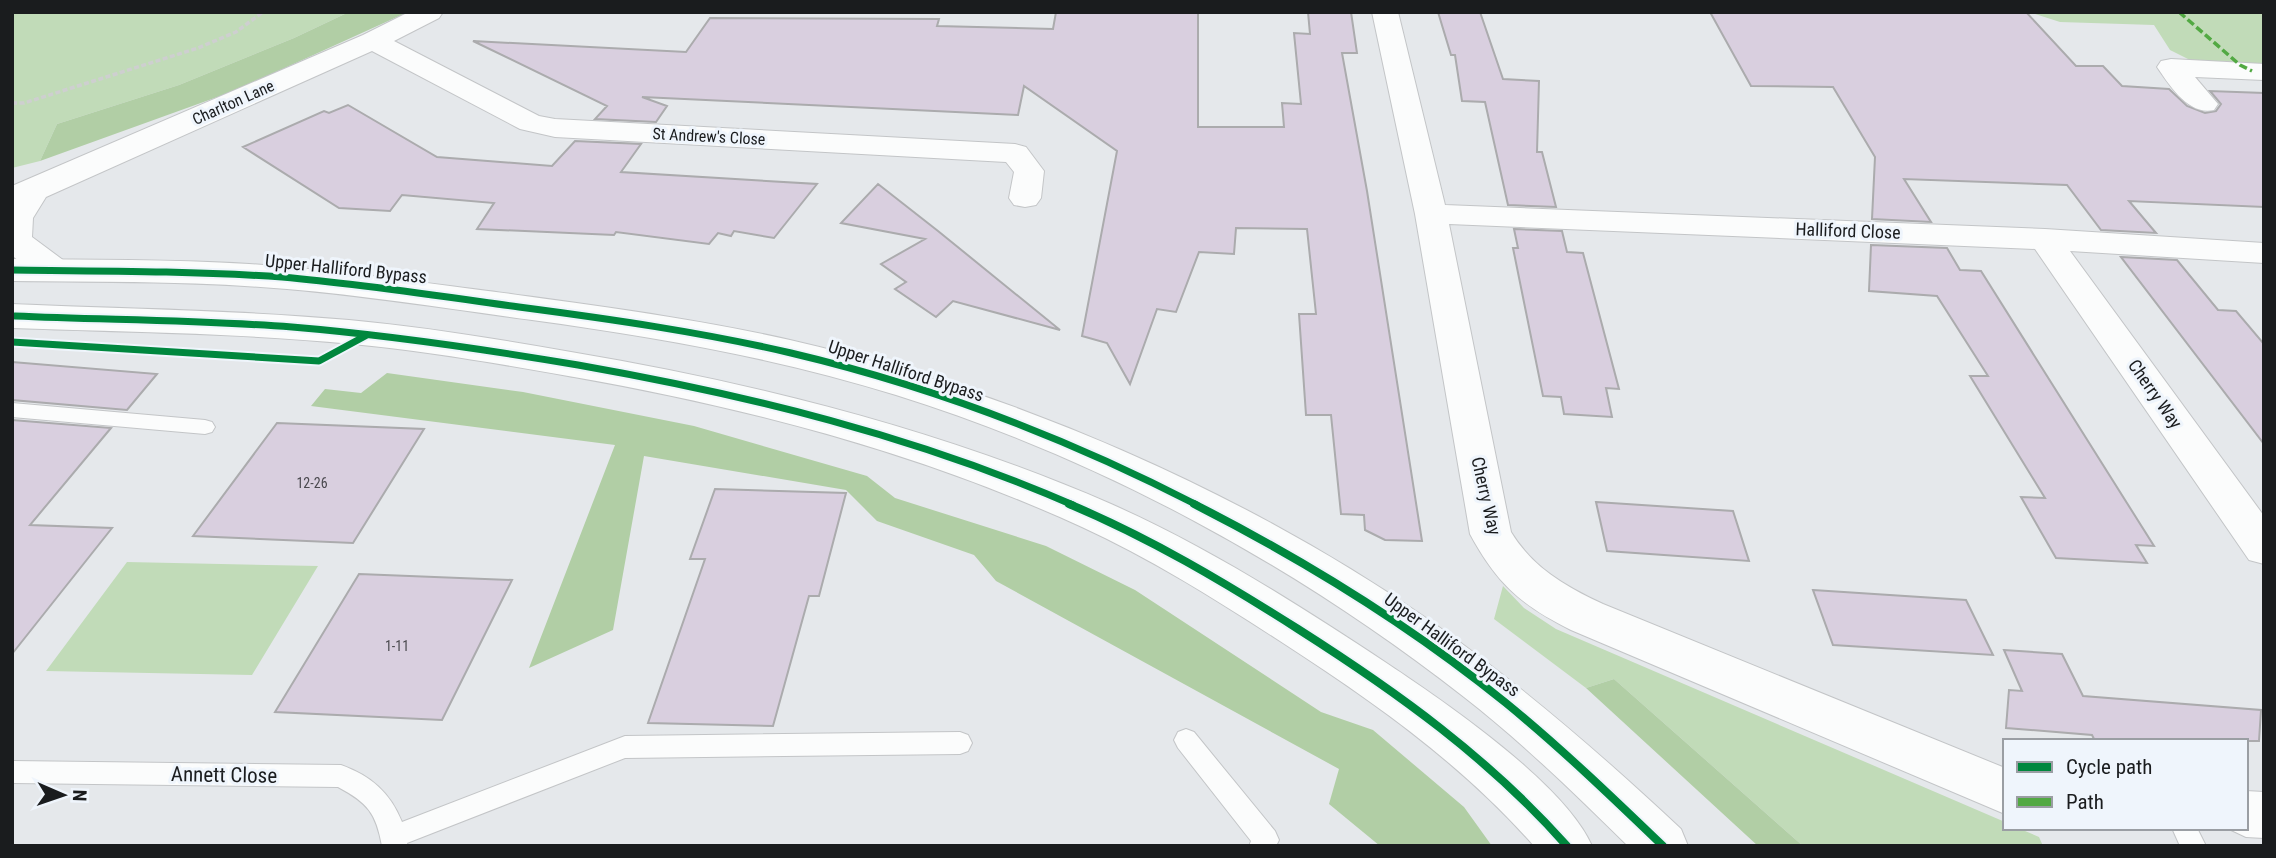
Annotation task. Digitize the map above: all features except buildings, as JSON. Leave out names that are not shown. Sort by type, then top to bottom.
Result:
[{"type":"street","name":"Charlton Lane","points":[[55,271],[23,249],[13,228],[24,193],[373,41],[430,12]]},
{"type":"street","name":"Cherry Way","points":[[1385,12],[1431,214],[1491,534],[1508,564],[1533,588],[1587,617],[2003,790]]},
{"type":"street","name":"St Andrew's Close","points":[[373,41],[530,122],[555,128],[1015,153],[1029,171],[1025,198]]},
{"type":"street","points":[[2151,48],[2204,104]]},
{"type":"street","points":[[2171,67],[2264,72]]},
{"type":"street","name":"Halliford Close","points":[[1431,214],[2045,239],[2264,253]]},
{"type":"street","name":"Cherry Way","points":[[2045,239],[2264,548]]},
{"type":"street","name":"Upper Halliford Bypass","points":[[12,270],[246,274],[350,284],[691,331],[826,361],[938,396],[1011,422],[1131,474],[1229,522],[1311,568],[1392,619],[1479,681],[1564,749],[1663,846]]},
{"type":"street","points":[[12,316],[327,330],[495,351],[662,379],[776,405],[869,429],[967,462],[1112,523],[1184,560],[1302,632],[1440,727],[1514,789],[1567,846]]},
{"type":"lane","points":[[12,410],[205,427]]},
{"type":"lane","points":[[1186,740],[1266,839],[1262,846]]},
{"type":"lane","points":[[394,841],[625,747],[960,743]]},
{"type":"lane","name":"Annett Close","points":[[12,772],[341,776],[372,792],[389,818],[394,841]]},
{"type":"lane","points":[[2185,830],[2193,846]]},
{"type":"path","points":[[12,103],[24,103],[198,48],[236,32],[263,12]]},
{"type":"green space","points":[[12,12],[349,12],[294,38],[179,85],[57,124],[40,161],[12,168]]},
{"type":"green space","points":[[349,12],[408,12],[234,91],[40,161],[57,124],[179,85],[294,38]]},
{"type":"green space","points":[[2029,12],[2264,12],[2264,65],[2190,60],[2170,50],[2154,25],[2060,22]]},
{"type":"green space","points":[[387,373],[523,392],[694,426],[867,476],[895,498],[1046,546],[1135,590],[1321,712],[1373,730],[1464,807],[1492,846],[1380,846],[1329,804],[1339,769],[996,581],[974,555],[877,521],[846,490],[644,456],[613,630],[529,668],[615,445],[311,406],[325,389],[361,393]]},
{"type":"green space","points":[[127,562],[318,566],[252,675],[46,671]]},
{"type":"green space","points":[[1503,586],[1524,608],[1556,629],[2003,821],[2003,830],[2023,830],[2039,837],[2043,846],[1803,846],[1614,679],[1586,688],[1494,619]]},
{"type":"green space","points":[[1614,679],[1803,846],[1758,846],[1586,688]]},
{"type":"marked path","points":[[2179,12],[2240,65],[2252,71]]},
{"type":"cycle path","points":[[12,270],[218,273],[322,281],[615,320],[793,353],[913,387],[999,417],[1170,491],[1253,534],[1333,581],[1410,631],[1505,702],[1574,762],[1663,846]]},
{"type":"cycle path","points":[[15,316],[289,327],[385,336],[498,352],[624,373],[763,403],[832,420],[966,462],[1125,529],[1255,602],[1440,726],[1515,790],[1567,846]]},
{"type":"cycle path","points":[[12,342],[319,361],[367,335]]}]
